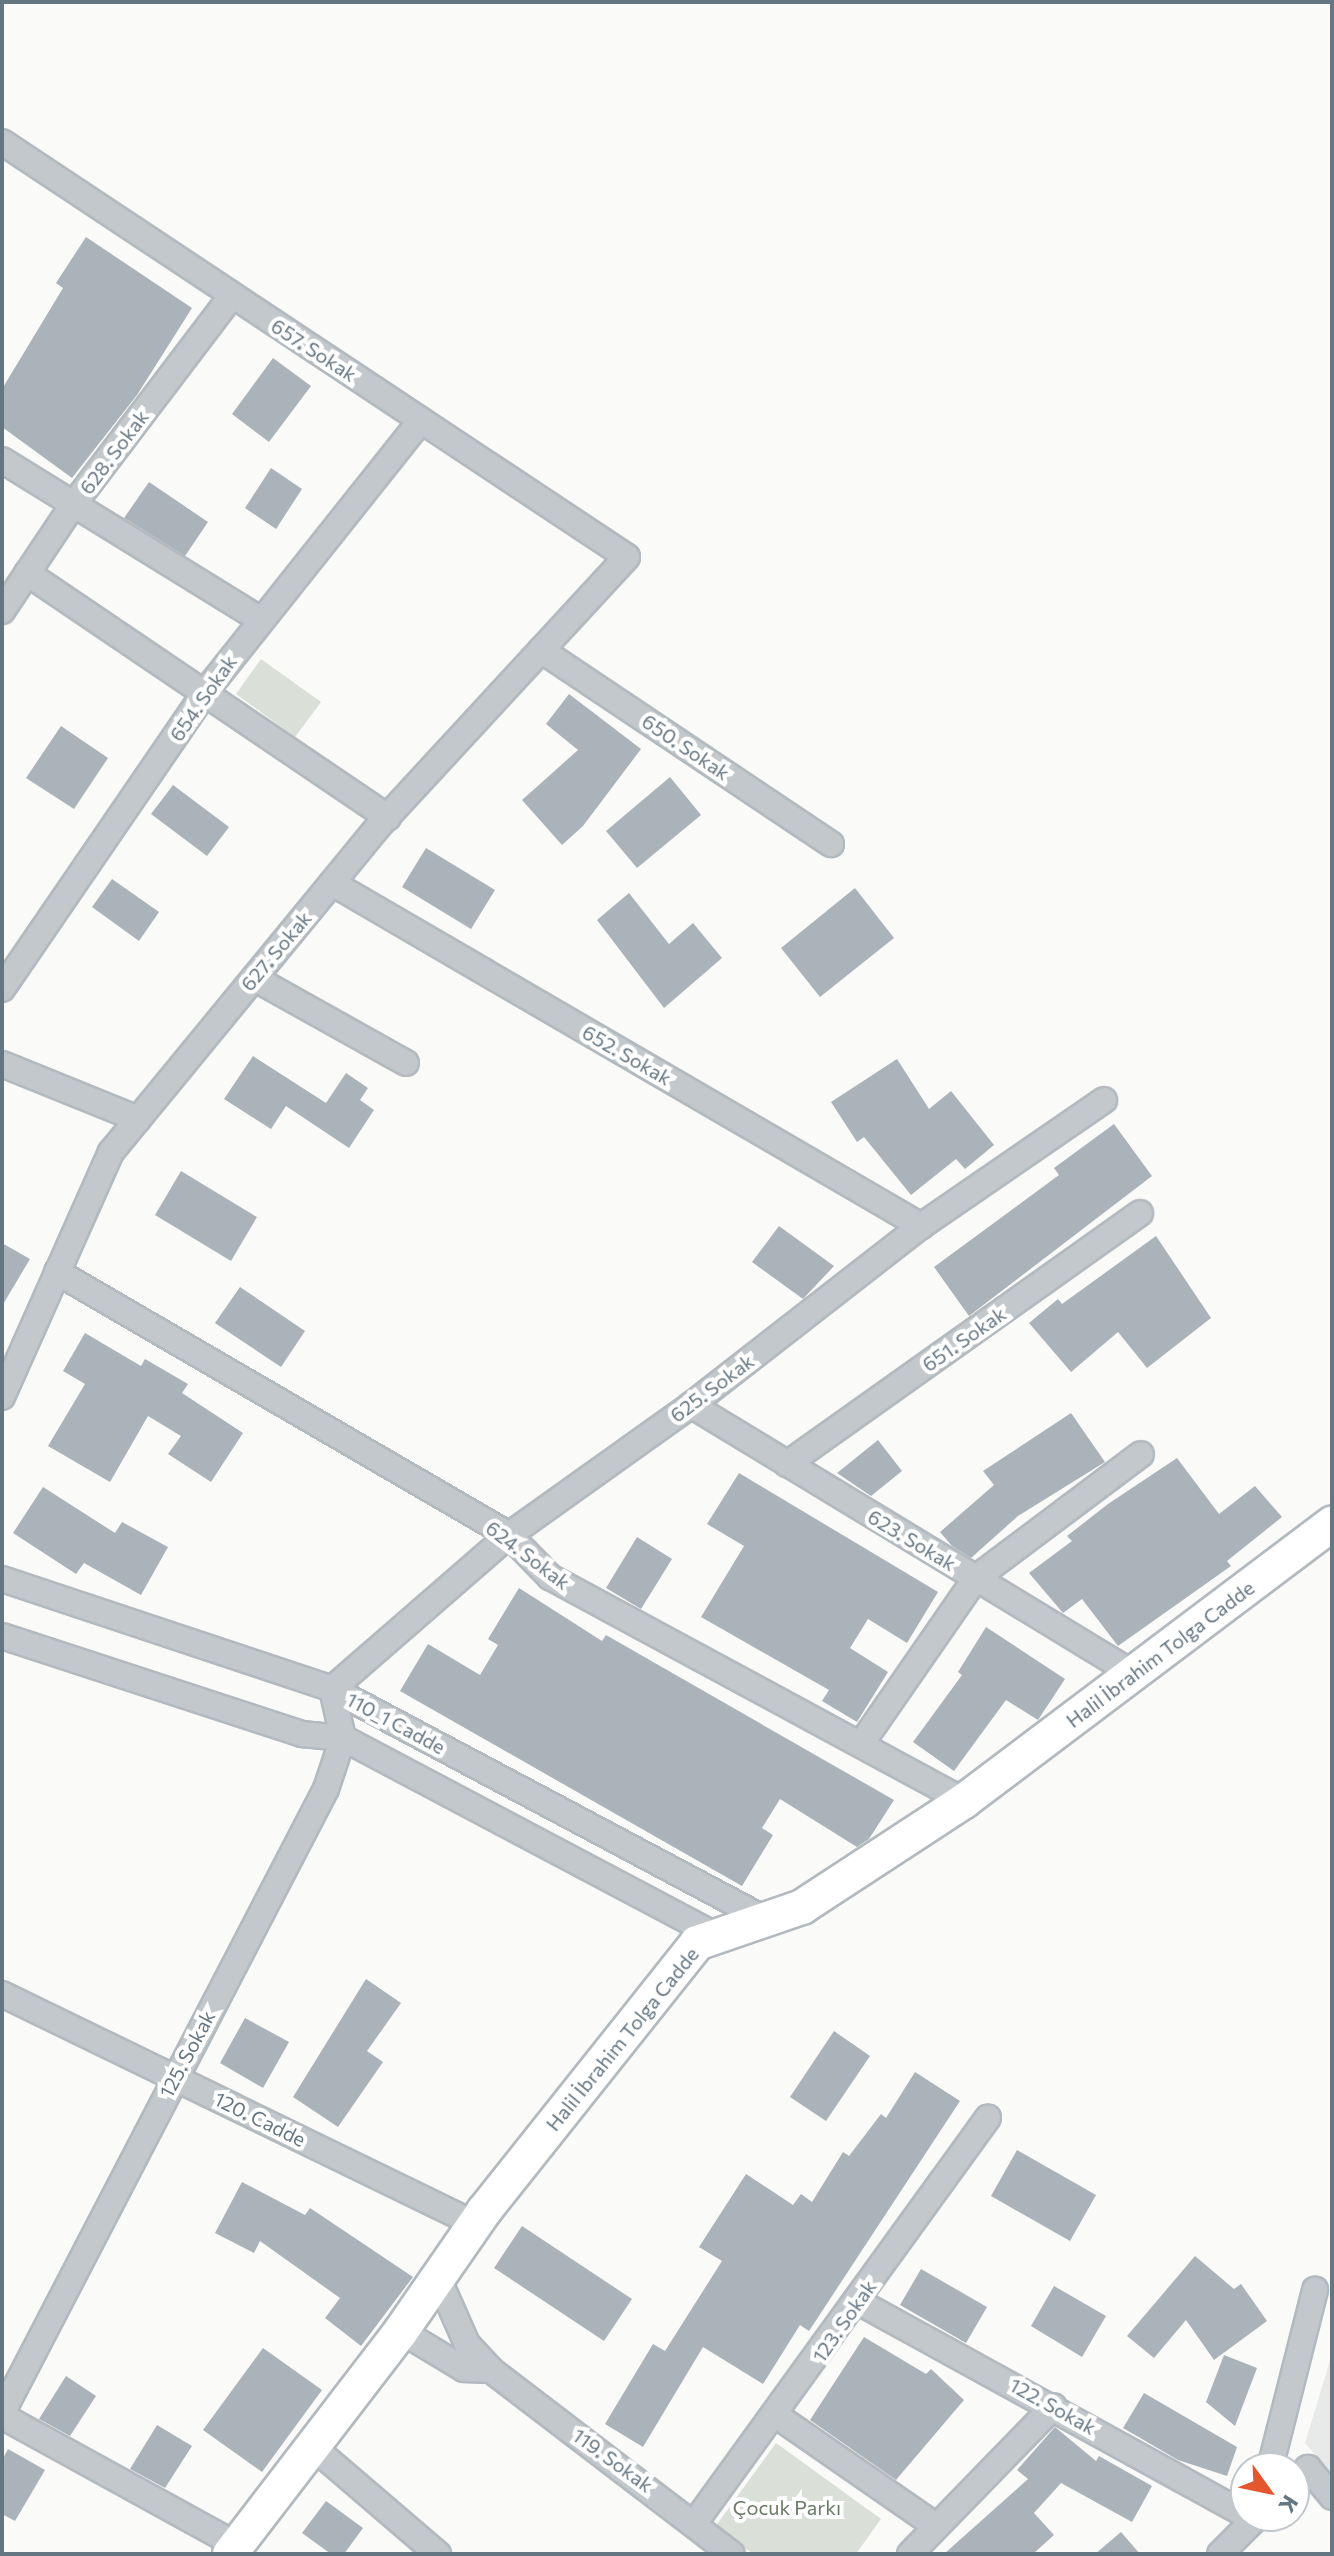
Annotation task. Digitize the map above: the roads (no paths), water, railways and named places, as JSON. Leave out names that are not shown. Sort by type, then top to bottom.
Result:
[{"type":"street","name":"657. Sokak","points":[[2,142],[231,297],[627,557]]},
{"type":"street","name":"628. Sokak","points":[[2,611],[73,505],[231,297]]},
{"type":"street","name":"654. Sokak","points":[[2,989],[205,692],[259,619],[421,420]]},
{"type":"street","points":[[2,460],[259,619]]},
{"type":"street","name":"627. Sokak","points":[[2,1397],[111,1152],[388,817],[627,557]]},
{"type":"street","points":[[27,573],[388,817]]},
{"type":"street","name":"650. Sokak","points":[[541,650],[831,844]]},
{"type":"street","name":"652. Sokak","points":[[332,883],[921,1226]]},
{"type":"street","points":[[254,978],[406,1063]]},
{"type":"street","points":[[2,1064],[138,1119]]},
{"type":"street","name":"625. Sokak","points":[[332,1689],[509,1535],[691,1405],[921,1226],[1104,1100]]},
{"type":"street","name":"651. Sokak","points":[[787,1464],[1140,1213]]},
{"type":"street","name":"624. Sokak","points":[[57,1272],[509,1535],[550,1577],[964,1801]]},
{"type":"street","name":"623. Sokak","points":[[691,1405],[1134,1674]]},
{"type":"street","points":[[861,1744],[976,1578],[1141,1454]]},
{"type":"street","name":"Halil İbrahim Tolga Cadde","points":[[234,2550],[401,2331],[475,2224],[697,1943],[802,1907],[964,1801],[1332,1524]]},
{"type":"street","name":"110_1 Cadde","points":[[2,1579],[332,1689],[767,1920]]},
{"type":"street","name":"110_1 Cadde","points":[[2,1636],[302,1734],[343,1738],[717,1936]]},
{"type":"street","points":[[332,1689],[343,1738]]},
{"type":"street","name":"125. Sokak","points":[[2,2415],[326,1789],[343,1738]]},
{"type":"street","name":"120. Cadde","points":[[2,1994],[475,2224]]},
{"type":"street","name":"123. Sokak","points":[[696,2521],[777,2416],[988,2117]]},
{"type":"street","points":[[438,2278],[467,2344],[491,2370]]},
{"type":"street","points":[[1274,2452],[1315,2290]]},
{"type":"street","name":"122. Sokak","points":[[857,2301],[1230,2504]]},
{"type":"street","points":[[401,2331],[464,2369],[491,2370]]},
{"type":"street","name":"119. Sokak","points":[[491,2370],[696,2521],[732,2554]]},
{"type":"street","points":[[910,2554],[1054,2406]]},
{"type":"street","points":[[2,2415],[234,2550]]},
{"type":"street","points":[[777,2416],[936,2526]]},
{"type":"street","points":[[313,2447],[438,2554]]},
{"type":"street","points":[[1310,2470],[1332,2497]]},
{"type":"street","points":[[1220,2554],[1240,2532]]},
{"type":"park label","name":"Çocuk Parkı","points":[[787,2507]]}]
